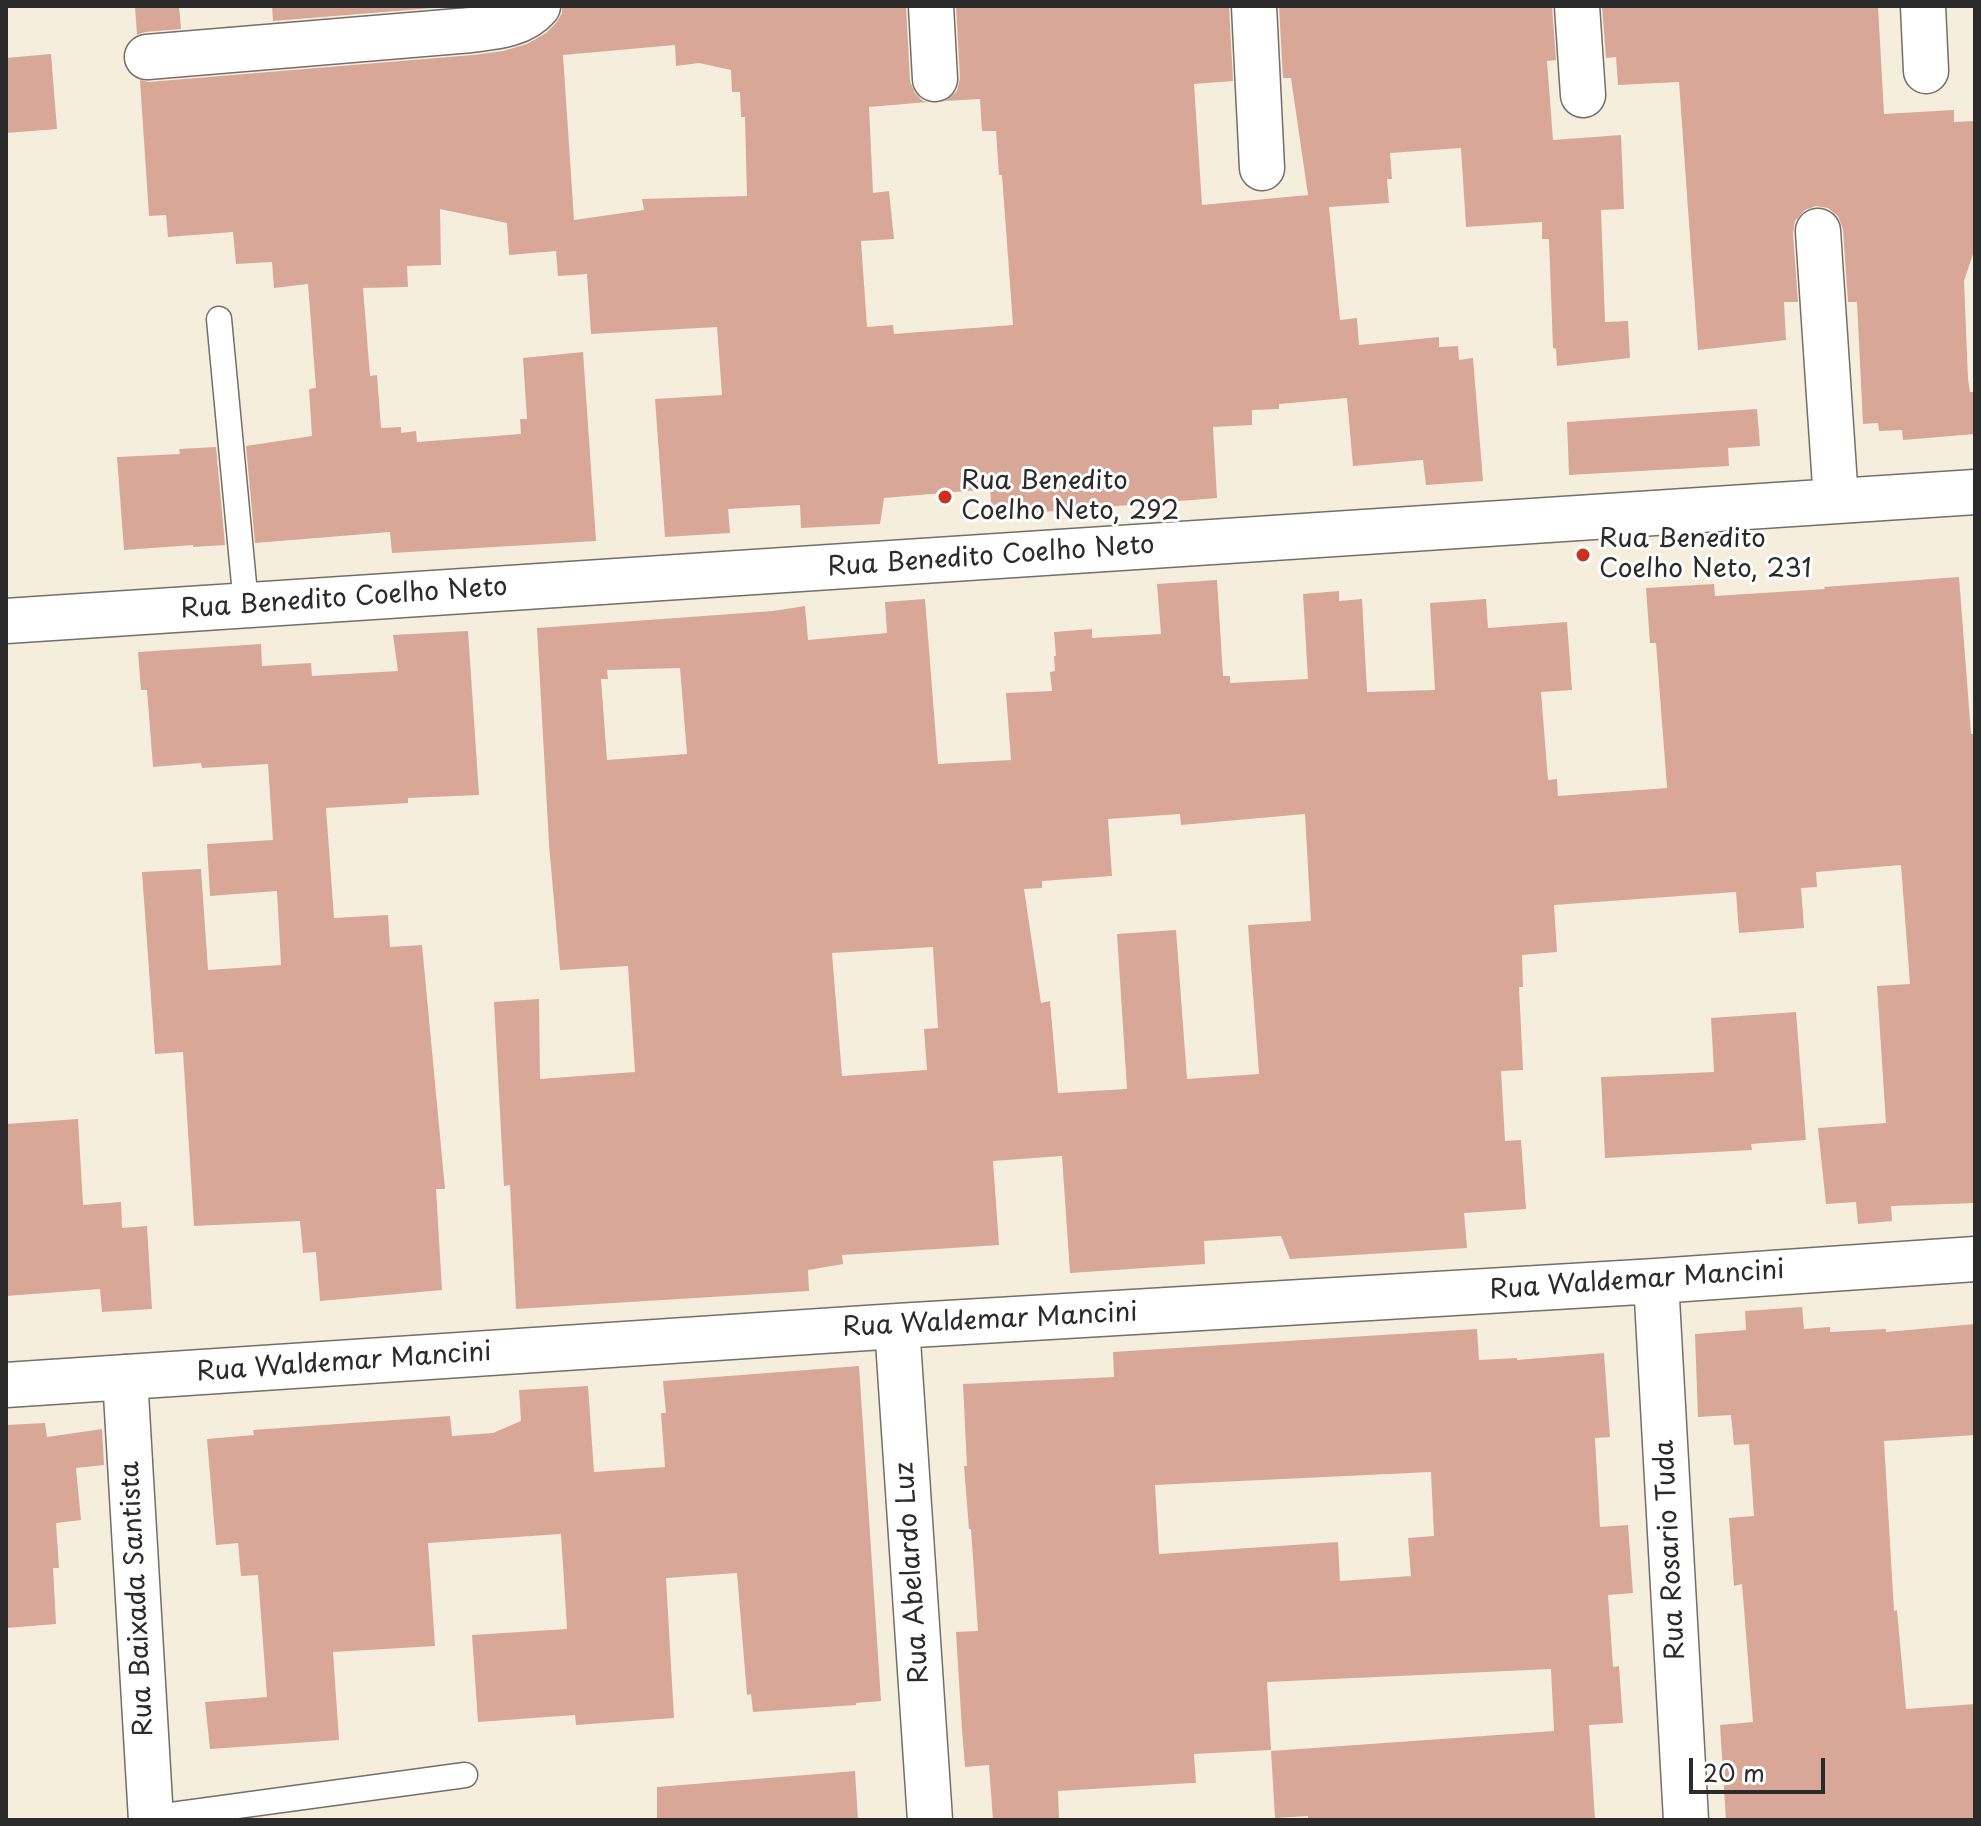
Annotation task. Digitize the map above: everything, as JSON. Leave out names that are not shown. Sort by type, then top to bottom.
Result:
[{"type":"street","points":[[147,57],[471,30],[519,21],[538,6]]},
{"type":"street","points":[[931,6],[935,79]]},
{"type":"street","points":[[1254,6],[1262,168]]},
{"type":"street","points":[[1577,6],[1583,95]]},
{"type":"street","points":[[1923,6],[1926,71]]},
{"type":"street","points":[[1818,231],[1836,501]]},
{"type":"street","name":"Rua Benedito Coelho Neto","points":[[6,621],[1975,492]]},
{"type":"street","name":"Rua Waldemar Mancini","points":[[6,1385],[1975,1259]]},
{"type":"street","name":"Rua Rosario Tuda","points":[[1656,1281],[1686,1820]]},
{"type":"street","name":"Rua Abelardo Luz","points":[[897,1326],[930,1820]]},
{"type":"street","name":"Rua Baixada Santista","points":[[125,1377],[146,1819]]},
{"type":"lane","points":[[219,319],[246,605]]},
{"type":"lane","points":[[146,1819],[465,1775]]},
{"type":"building","points":[[135,6],[179,6],[181,29],[137,35]]},
{"type":"building","points":[[272,6],[458,6],[273,21]]},
{"type":"building","points":[[562,6],[906,6],[910,81],[915,93],[928,102],[869,107],[873,193],[889,191],[894,239],[861,241],[867,327],[893,325],[894,334],[1013,325],[996,131],[982,131],[980,99],[945,101],[957,91],[960,78],[956,6],[1229,6],[1233,81],[1194,84],[1202,205],[1308,195],[1291,78],[1283,78],[1279,6],[1552,6],[1556,60],[1547,61],[1553,140],[1621,135],[1624,209],[1601,210],[1605,322],[1628,321],[1630,358],[1557,366],[1556,349],[1553,348],[1549,239],[1542,239],[1542,222],[1466,227],[1461,148],[1390,153],[1392,179],[1387,179],[1389,203],[1329,207],[1340,320],[1357,318],[1359,345],[1439,337],[1439,347],[1458,346],[1459,360],[1473,358],[1483,481],[1426,485],[1423,460],[1353,466],[1347,398],[1279,404],[1279,409],[1252,410],[1252,425],[1213,427],[1217,498],[992,516],[990,489],[884,498],[880,524],[801,528],[800,505],[728,509],[730,533],[665,537],[655,399],[722,395],[717,327],[591,334],[587,274],[558,276],[556,251],[509,255],[507,223],[440,209],[441,265],[407,266],[408,287],[363,288],[370,376],[377,375],[381,428],[401,427],[401,433],[416,431],[417,442],[521,434],[520,419],[527,419],[523,358],[583,352],[596,541],[392,553],[390,532],[255,543],[246,446],[312,436],[309,389],[316,388],[308,284],[274,288],[272,262],[236,264],[233,232],[168,237],[166,215],[149,216],[140,80],[149,82],[503,51],[527,44],[546,33],[562,13]],"holes":[[[675,45],[676,66],[699,63],[731,70],[732,92],[740,92],[741,117],[745,117],[747,196],[642,199],[644,210],[574,220],[563,55]]]},
{"type":"building","points":[[1602,6],[1878,6],[1884,114],[1954,110],[1954,122],[1975,121],[1975,248],[1964,281],[1968,379],[1970,392],[1975,392],[1975,434],[1903,440],[1902,430],[1879,431],[1878,423],[1863,424],[1857,302],[1848,302],[1843,229],[1838,216],[1828,208],[1816,206],[1805,210],[1795,221],[1793,233],[1798,302],[1784,302],[1786,340],[1698,350],[1679,82],[1618,85],[1616,57],[1606,58]]},
{"type":"building","points":[[51,54],[57,129],[6,133],[6,58]]},
{"type":"building","points":[[1757,409],[1760,446],[1728,448],[1729,466],[1569,475],[1567,422]]},
{"type":"building","points":[[216,447],[225,545],[124,550],[117,457],[180,454],[179,449]]},
{"type":"building","points":[[1959,577],[1971,734],[1975,734],[1975,1203],[1891,1206],[1892,1221],[1858,1224],[1856,1202],[1826,1204],[1818,1128],[1886,1123],[1877,986],[1910,984],[1901,865],[1816,872],[1817,887],[1801,888],[1804,928],[1739,933],[1736,892],[1554,905],[1557,952],[1522,955],[1523,987],[1519,987],[1523,1070],[1501,1071],[1505,1141],[1521,1140],[1526,1209],[1464,1213],[1467,1248],[1290,1259],[1281,1236],[1204,1241],[1205,1264],[1070,1273],[1062,1156],[993,1161],[999,1245],[842,1255],[843,1264],[808,1270],[809,1291],[516,1309],[510,1185],[504,1186],[494,1002],[539,999],[540,1079],[635,1072],[628,966],[560,970],[549,844],[537,628],[805,606],[808,640],[887,633],[885,602],[925,599],[938,764],[1011,760],[1006,693],[1052,691],[1050,672],[1055,671],[1056,656],[1054,632],[1092,629],[1092,638],[1161,634],[1157,584],[1217,580],[1223,676],[1230,676],[1230,683],[1308,679],[1303,594],[1339,591],[1339,601],[1362,599],[1367,692],[1435,690],[1430,603],[1486,599],[1488,628],[1567,622],[1572,690],[1541,692],[1548,780],[1557,779],[1558,796],[1667,788],[1656,643],[1650,643],[1646,588],[1714,584],[1715,596]],"holes":[[[680,668],[687,754],[607,760],[601,679],[608,679],[607,670]],[[1180,814],[1181,825],[1305,814],[1311,921],[1248,925],[1259,1074],[1187,1079],[1176,930],[1117,934],[1127,1089],[1058,1093],[1050,1001],[1041,1003],[1024,889],[1042,888],[1042,881],[1112,876],[1108,819]],[[933,947],[938,1028],[924,1029],[927,1070],[842,1076],[832,953]]]},
{"type":"building","points":[[468,631],[479,795],[408,798],[408,803],[326,808],[334,918],[388,915],[390,947],[422,945],[445,1189],[436,1189],[442,1290],[320,1301],[316,1252],[303,1253],[300,1221],[194,1226],[183,1052],[155,1054],[142,872],[201,869],[208,970],[281,965],[277,891],[210,896],[207,844],[273,840],[268,764],[202,768],[201,763],[153,767],[147,690],[141,690],[138,652],[261,644],[262,666],[311,663],[312,676],[398,671],[393,635]]},
{"type":"building","points":[[1796,1012],[1806,1140],[1751,1144],[1752,1150],[1605,1158],[1601,1077],[1714,1072],[1711,1018]]},
{"type":"building","points":[[78,1119],[83,1205],[121,1202],[122,1228],[147,1226],[152,1309],[102,1312],[100,1289],[6,1296],[6,1124]]},
{"type":"building","points":[[1802,1307],[1804,1329],[1830,1327],[1830,1332],[1886,1329],[1886,1332],[1975,1324],[1975,1435],[1884,1441],[1894,1611],[1897,1610],[1906,1709],[1975,1704],[1975,1820],[1726,1820],[1720,1725],[1753,1722],[1742,1584],[1734,1586],[1729,1518],[1754,1516],[1749,1444],[1734,1445],[1731,1415],[1698,1417],[1695,1334],[1746,1330],[1745,1311]]},
{"type":"building","points":[[1477,1329],[1479,1360],[1604,1353],[1610,1437],[1595,1438],[1600,1527],[1628,1525],[1633,1593],[1608,1595],[1613,1667],[1619,1666],[1623,1723],[1589,1725],[1595,1820],[1275,1818],[1271,1751],[1554,1731],[1551,1669],[1267,1682],[1271,1750],[1194,1754],[1196,1783],[1058,1791],[1059,1820],[993,1820],[989,1765],[965,1767],[962,1730],[956,1632],[978,1631],[964,1466],[967,1466],[963,1384],[1114,1377],[1113,1352]],"holes":[[[1431,1472],[1434,1536],[1408,1538],[1411,1576],[1340,1581],[1338,1542],[1159,1554],[1155,1485]]]},
{"type":"building","points":[[859,1366],[881,1701],[753,1712],[751,1694],[747,1695],[737,1573],[666,1578],[674,1718],[576,1725],[575,1715],[478,1722],[472,1635],[567,1629],[561,1534],[428,1543],[435,1646],[333,1652],[339,1740],[210,1749],[205,1702],[267,1697],[258,1575],[241,1576],[238,1543],[216,1545],[207,1439],[254,1435],[253,1430],[450,1416],[452,1436],[493,1433],[521,1421],[519,1390],[588,1386],[594,1472],[665,1467],[661,1413],[666,1413],[663,1381]]},
{"type":"building","points":[[45,1423],[47,1437],[102,1429],[104,1465],[76,1468],[81,1520],[56,1523],[59,1568],[53,1568],[56,1624],[6,1628],[6,1425]]},
{"type":"building","points":[[855,1771],[858,1820],[657,1820],[657,1787]]},
{"type":"place","name":"Rua Benedito Coelho Neto, 292","points":[[945,497]]},
{"type":"place","name":"Rua Benedito Coelho Neto, 231","points":[[1583,555]]}]
